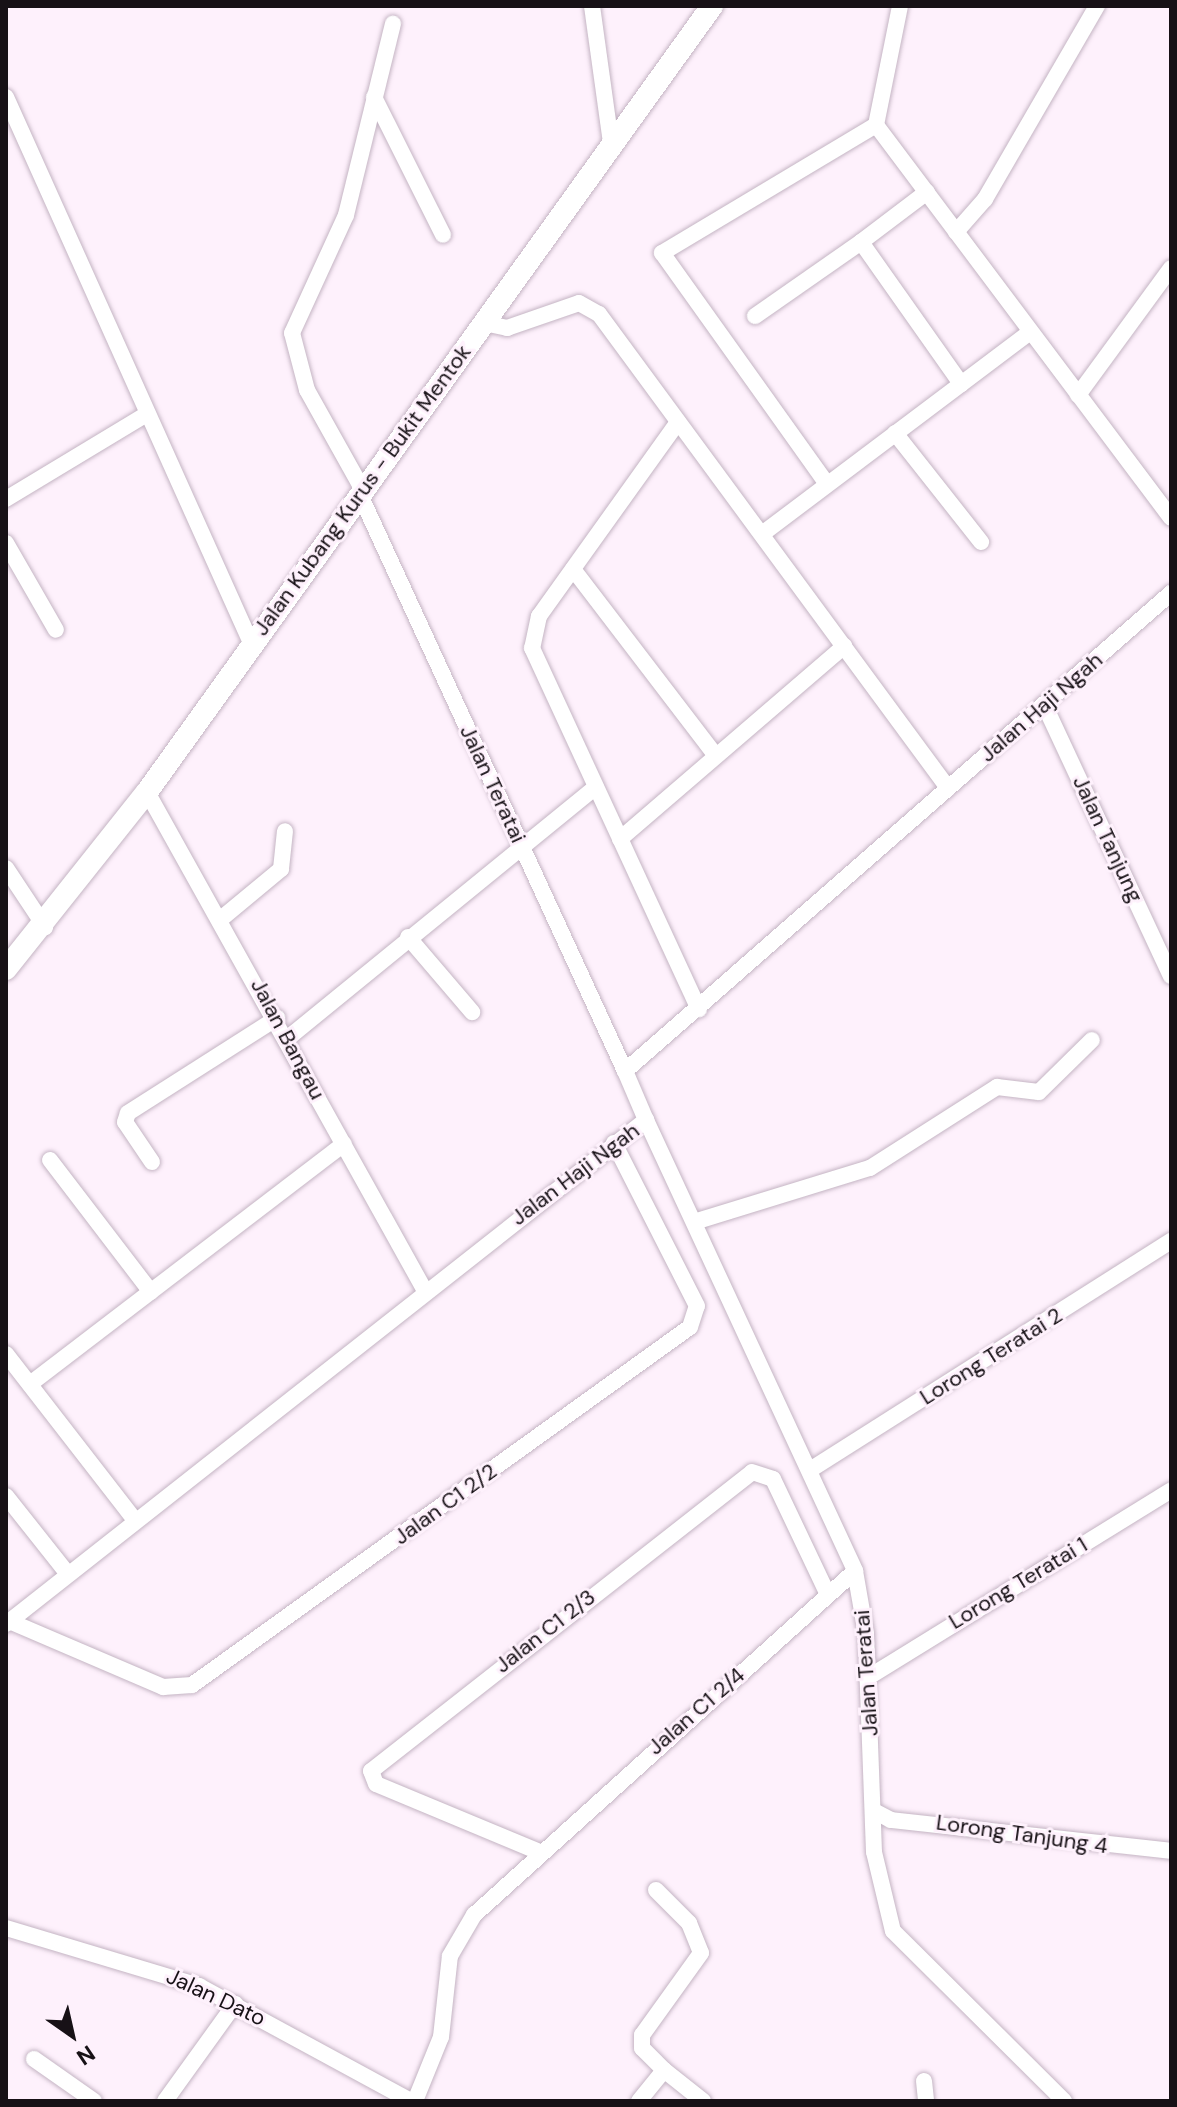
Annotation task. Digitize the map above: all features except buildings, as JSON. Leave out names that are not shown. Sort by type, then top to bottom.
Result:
[{"type":"main road","name":"Jalan Kubang Kurus - Bukit Mentok","points":[[6,969],[45,927],[147,792],[251,643],[363,494],[611,143],[712,6]]},
{"type":"street","points":[[592,6],[611,143]]},
{"type":"street","points":[[827,484],[662,253],[876,125],[900,6]]},
{"type":"street","points":[[966,222],[1097,6]]},
{"type":"street","name":"Jalan Teratai","points":[[393,24],[346,215],[292,333],[307,390],[363,494],[625,1071]]},
{"type":"street","points":[[6,97],[251,643]]},
{"type":"street","points":[[374,97],[443,235]]},
{"type":"street","points":[[876,125],[927,192],[966,222],[1030,332],[1084,390],[1171,518]]},
{"type":"street","points":[[755,316],[927,192]]},
{"type":"street","points":[[861,242],[961,384]]},
{"type":"street","points":[[1084,390],[1102,371],[1171,268]]},
{"type":"street","points":[[484,323],[507,328],[579,303],[599,314],[948,788]]},
{"type":"street","points":[[762,534],[1030,332]]},
{"type":"street","points":[[6,499],[147,414]]},
{"type":"street","points":[[678,422],[539,616],[532,648],[699,1009]]},
{"type":"street","points":[[895,433],[981,542]]},
{"type":"street","points":[[6,543],[56,630]]},
{"type":"street","points":[[573,569],[716,756]]},
{"type":"street","name":"Jalan Haji Ngah","points":[[8,1623],[424,1289],[646,1120],[625,1071],[1171,593]]},
{"type":"street","points":[[620,839],[844,646]]},
{"type":"street","name":"Jalan Tanjung","points":[[1044,704],[1171,976]]},
{"type":"street","points":[[288,1038],[521,844],[596,787]]},
{"type":"street","name":"Jalan Bangau","points":[[147,792],[222,918],[424,1289]]},
{"type":"street","points":[[222,918],[281,869],[285,831]]},
{"type":"street","points":[[6,868],[45,927]]},
{"type":"street","points":[[408,937],[472,1012]]},
{"type":"street","points":[[152,1162],[125,1122],[128,1113],[277,1018]]},
{"type":"street","points":[[694,1222],[870,1168],[997,1087],[1039,1092],[1092,1040]]},
{"type":"street","name":"Jalan Teratai","points":[[646,1120],[855,1571],[867,1678],[881,1900],[893,1931],[1064,2101]]},
{"type":"street","name":"Jalan C1 2/2","points":[[8,1623],[163,1687],[192,1685],[690,1327],[697,1306],[614,1143]]},
{"type":"street","points":[[30,1384],[344,1144]]},
{"type":"street","points":[[50,1160],[151,1292]]},
{"type":"street","name":"Lorong Teratai 2","points":[[810,1470],[1171,1241]]},
{"type":"street","points":[[6,1354],[134,1519]]},
{"type":"street","name":"Jalan C1 2/3","points":[[537,1851],[376,1784],[371,1771],[752,1472],[773,1479],[828,1595]]},
{"type":"street","name":"Lorong Teratai 1","points":[[867,1678],[1171,1490]]},
{"type":"street","points":[[6,1496],[67,1573]]},
{"type":"street","name":"Jalan C1 2/4","points":[[413,2101],[441,2037],[456,1941],[537,1851],[855,1571]]},
{"type":"street","name":"Lorong Tanjung 4","points":[[874,1811],[891,1820],[1171,1851]]},
{"type":"street","points":[[656,1890],[689,1923],[701,1953],[642,2035],[642,2048],[703,2101]]},
{"type":"street","name":"Jalan Dato","points":[[6,1928],[168,1973],[235,2004],[413,2101]]},
{"type":"street","points":[[165,2101],[235,2004]]},
{"type":"street","points":[[34,2059],[94,2101]]},
{"type":"street","points":[[639,2101],[664,2070]]},
{"type":"street","points":[[924,2081],[926,2101]]}]
